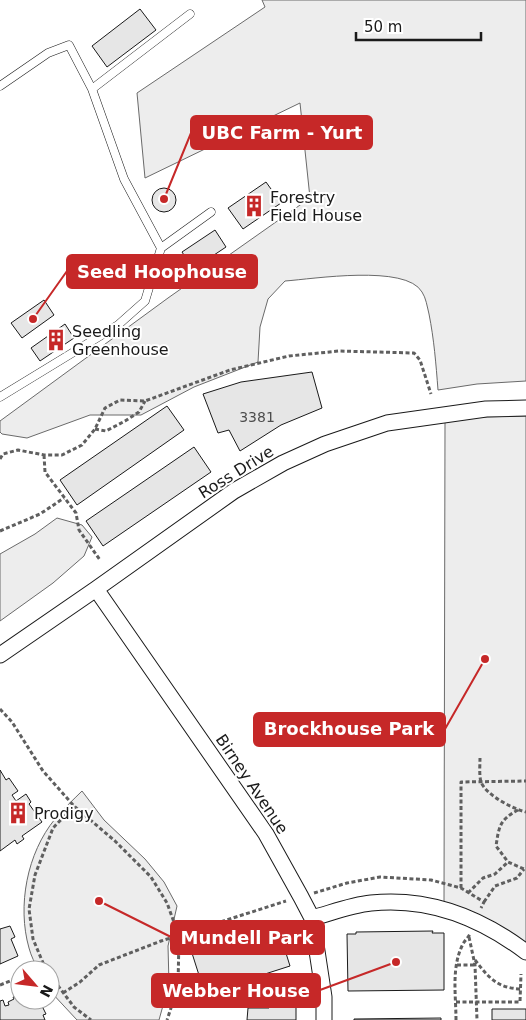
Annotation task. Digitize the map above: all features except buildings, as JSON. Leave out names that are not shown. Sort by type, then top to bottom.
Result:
[{"type":"street","name":"Ross Drive","points":[[0,655],[96,590],[234,491],[283,463],[325,444],[387,423],[486,408],[526,408]]},
{"type":"street","name":"Birney Avenue","points":[[96,590],[266,834],[301,897],[312,918],[324,997],[324,1020]]},
{"type":"street","points":[[312,918],[369,903],[398,901],[418,904],[447,909],[474,921],[500,934],[526,952]]},
{"type":"lane","points":[[92,89],[190,14]]},
{"type":"lane","points":[[0,86],[48,53],[69,45],[92,89],[124,179],[161,248]]},
{"type":"lane","points":[[0,397],[118,325],[145,301],[161,248],[211,212]]},
{"type":"path","points":[[0,458],[3,454],[18,450],[44,455],[62,455],[82,445],[95,429],[105,408],[120,400],[145,401],[230,370],[289,356],[340,351],[414,353],[420,360],[431,394]]},
{"type":"path","points":[[95,429],[106,431],[125,421],[140,412],[145,401]]},
{"type":"path","points":[[44,455],[45,472],[76,513],[79,530],[100,560]]},
{"type":"path","points":[[0,531],[40,514],[64,498]]},
{"type":"path","points":[[0,709],[12,722],[43,771],[74,806],[115,841],[151,877],[167,903],[179,936],[178,987],[167,1020]]},
{"type":"path","points":[[480,758],[481,781],[489,792],[518,810],[526,812]]},
{"type":"path","points":[[461,888],[461,782],[526,781]]},
{"type":"path","points":[[41,960],[33,939],[29,909],[35,875],[53,828],[74,806]]},
{"type":"path","points":[[484,902],[495,886],[517,878],[525,869],[508,862],[496,846],[498,828],[506,816],[518,810]]},
{"type":"path","points":[[468,892],[483,878],[494,874],[508,862]]},
{"type":"path","points":[[63,993],[80,982],[99,965],[179,936],[301,897]]},
{"type":"path","points":[[469,937],[475,964],[477,1020]]},
{"type":"path","points":[[473,958],[487,975],[498,984],[508,988],[521,989]]},
{"type":"path","points":[[457,965],[475,964]]},
{"type":"path","points":[[456,1002],[520,1002],[521,974]]},
{"type":"path","points":[[60,989],[74,1007],[89,1019]]},
{"type":"shaded area","points":[[262,0],[526,0],[526,381],[477,384],[438,390],[434,342],[427,305],[422,292],[413,283],[398,278],[358,275],[285,281],[268,299],[260,327],[258,362],[194,387],[141,415],[90,415],[27,438],[2,434],[0,432],[0,421],[168,298],[310,198],[300,103],[145,178],[137,93],[265,7]]},
{"type":"shaded area","points":[[526,416],[526,944],[497,925],[444,902],[445,421],[479,417]]},
{"type":"shaded area","points":[[57,518],[82,525],[92,537],[84,556],[53,583],[0,621],[0,554],[35,534]]},
{"type":"shaded area","points":[[82,791],[104,820],[145,859],[164,882],[177,906],[168,946],[169,984],[159,1020],[77,1020],[60,1002],[60,960],[34,960],[30,951],[24,915],[27,880],[37,848],[58,815]]},
{"type":"place","name":"UBC Farm - Yurt","points":[[164,199]]},
{"type":"place","name":"Forestry Field House","points":[[254,206]]},
{"type":"place","name":"Seed Hoophouse","points":[[33,319]]},
{"type":"place","name":"Seedling Greenhouse","points":[[56,340]]},
{"type":"place","name":"Brockhouse Park","points":[[485,659]]},
{"type":"place","name":"Prodigy","points":[[18,813]]},
{"type":"place","name":"Mundell Park","points":[[99,901]]},
{"type":"place","name":"Webber House","points":[[396,962]]}]
